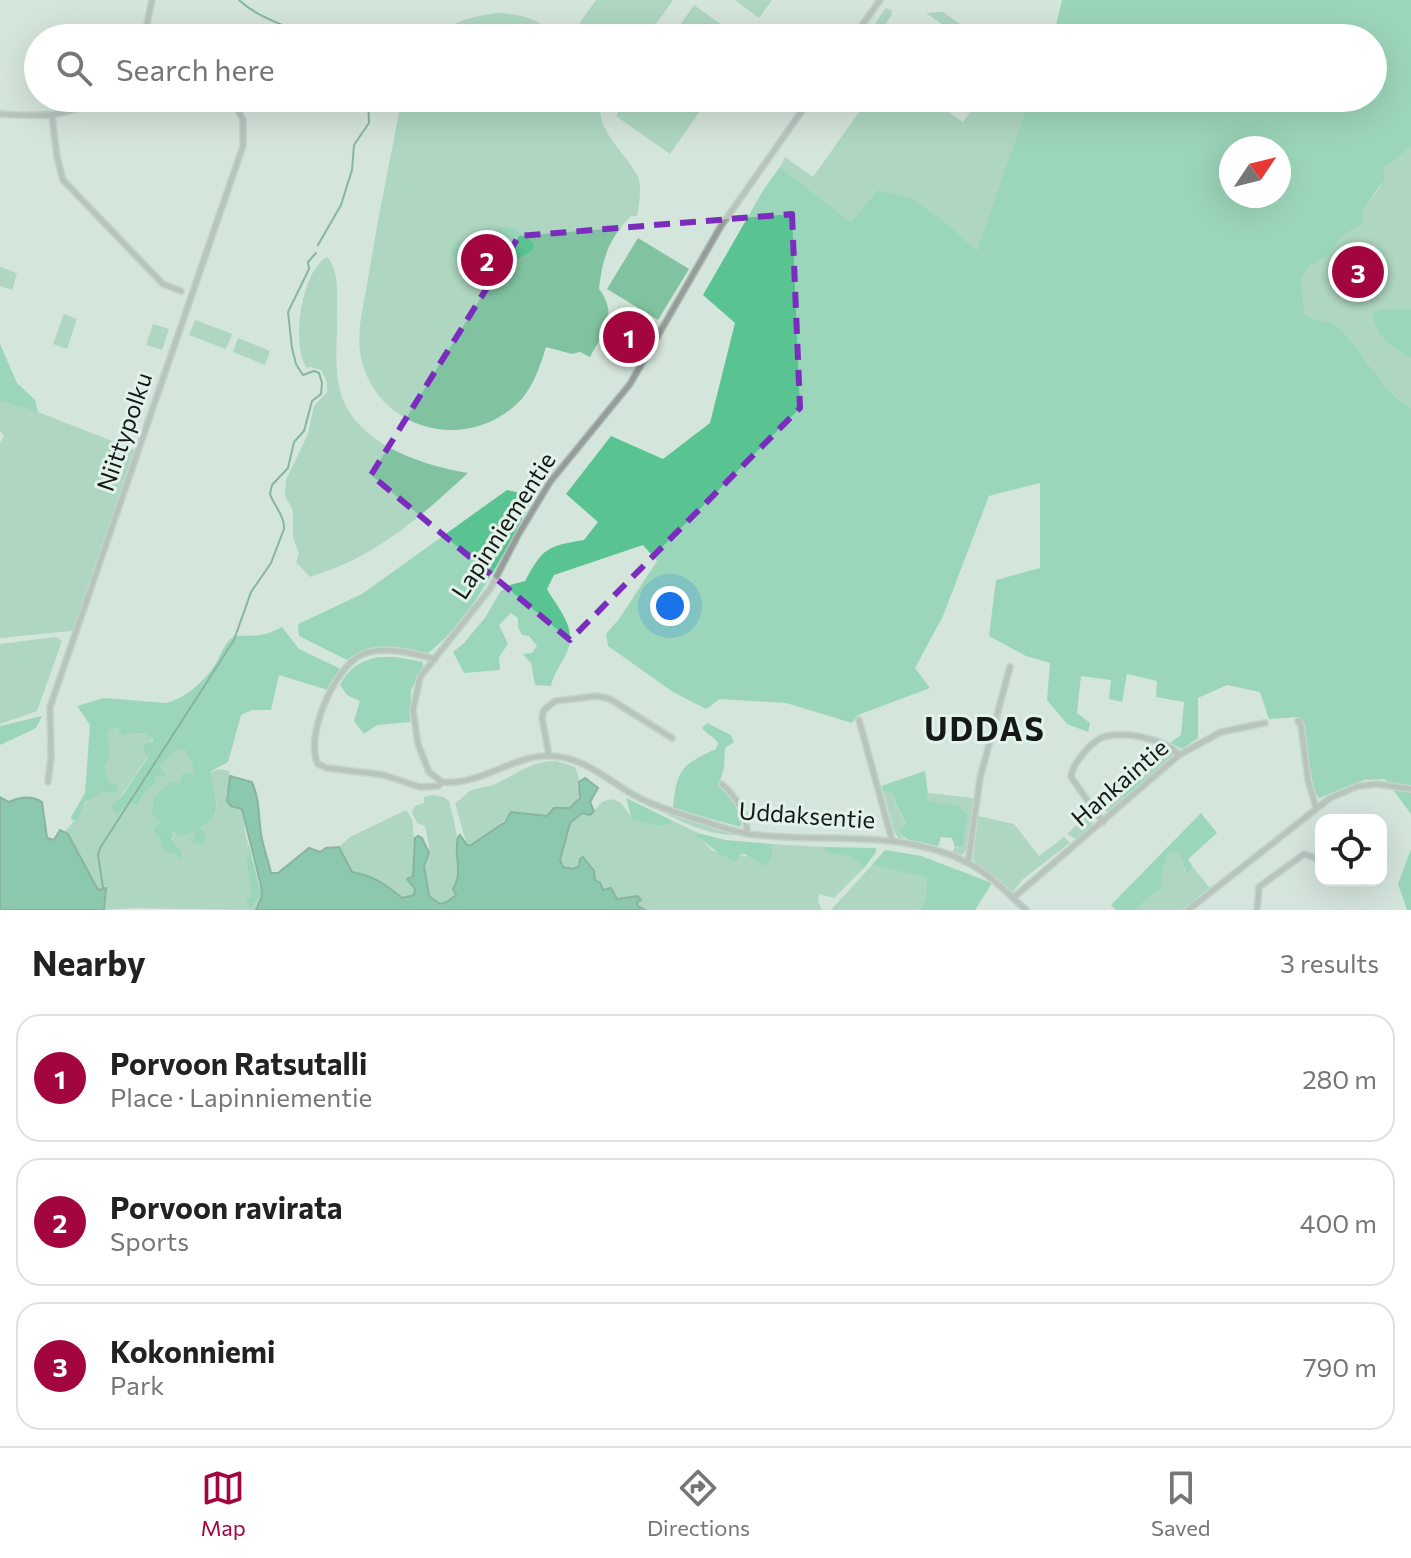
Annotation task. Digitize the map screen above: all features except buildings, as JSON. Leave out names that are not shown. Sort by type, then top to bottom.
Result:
[{"type":"street","points":[[147,24],[152,0]]},
{"type":"street","points":[[863,24],[880,0]]},
{"type":"street","points":[[0,114],[52,115],[63,112]]},
{"type":"street","name":"Niittypolku","points":[[48,782],[50,707],[243,146],[243,120],[239,112]]},
{"type":"street","name":"Lapinniementie","points":[[442,782],[429,772],[422,758],[413,710],[420,677],[490,589],[550,482],[630,384],[721,226],[801,112]]},
{"type":"street","points":[[52,115],[63,180],[163,284],[181,291]]},
{"type":"street","points":[[435,659],[373,651],[355,660],[339,677],[320,717],[314,753],[318,764],[327,768],[384,775],[420,787],[468,781],[549,756],[542,717],[544,710],[555,701],[595,696],[610,699],[672,738]]},
{"type":"street","points":[[968,863],[980,778],[1010,667]]},
{"type":"street","points":[[859,720],[892,840]]},
{"type":"street","points":[[1298,721],[1316,808]]},
{"type":"street","name":"Hankaintie","points":[[1013,898],[1179,755],[1221,732],[1265,723]]},
{"type":"street","points":[[1103,822],[1071,777],[1073,766],[1091,747],[1107,736],[1142,737],[1167,744],[1179,755]]},
{"type":"street","name":"Uddaksentie","points":[[549,756],[578,761],[655,805],[747,833],[892,840],[924,847],[968,863],[1026,910]]},
{"type":"street","points":[[722,784],[742,812],[747,833]]},
{"type":"street","points":[[1188,910],[1330,798],[1358,786],[1377,784],[1411,789]]},
{"type":"street","points":[[1257,910],[1259,887],[1274,873],[1304,854],[1315,858]]},
{"type":"highlighted area","points":[[792,214],[800,408],[570,640],[371,475],[519,236]]},
{"type":"shaded area","points":[[596,0],[673,0],[656,24],[579,24]]},
{"type":"shaded area","points":[[735,0],[772,0],[759,18]]},
{"type":"shaded area","points":[[1062,0],[1411,0],[1411,147],[1384,168],[1384,180],[1362,211],[1363,223],[1340,238],[1331,254],[1309,266],[1301,278],[1305,315],[1340,329],[1390,391],[1411,408],[1411,814],[1385,779],[1364,780],[1319,798],[1314,792],[1303,722],[1298,717],[1269,719],[1260,692],[1227,685],[1198,698],[1198,738],[1182,749],[1170,743],[1181,735],[1184,702],[1156,697],[1157,681],[1127,674],[1122,702],[1109,699],[1111,680],[1081,676],[1077,713],[1090,723],[1088,732],[1067,724],[1047,700],[1050,663],[1026,656],[989,636],[996,580],[1040,568],[1040,483],[989,496],[943,616],[915,668],[930,688],[858,715],[852,723],[786,703],[720,699],[706,709],[673,692],[608,646],[606,634],[657,561],[643,545],[554,575],[547,589],[565,619],[570,643],[551,686],[535,685],[531,663],[523,654],[532,653],[537,646],[529,636],[522,635],[518,618],[511,613],[499,625],[508,644],[499,657],[500,670],[464,673],[453,652],[485,618],[500,592],[525,581],[547,550],[584,540],[598,522],[566,494],[611,436],[663,459],[710,423],[735,323],[703,295],[780,167],[851,222],[878,190],[912,199],[950,226],[977,251],[1025,112],[1387,112],[1387,24],[1056,24]]},
{"type":"shaded area","points":[[694,5],[720,24],[681,24]]},
{"type":"shaded area","points":[[886,8],[892,11],[886,24],[875,24]]},
{"type":"shaded area","points":[[943,12],[960,24],[942,24],[926,13]]},
{"type":"shaded area","points":[[498,13],[516,15],[540,24],[455,24]]},
{"type":"shaded area","points":[[399,112],[600,112],[605,129],[639,181],[637,216],[631,216],[617,232],[602,268],[599,289],[608,307],[607,324],[590,357],[580,352],[572,354],[546,347],[533,381],[518,403],[490,422],[467,429],[444,430],[421,425],[383,401],[370,381],[361,358],[359,340]]},
{"type":"shaded area","points":[[619,112],[699,112],[670,154],[616,116]]},
{"type":"shaded area","points":[[859,112],[948,112],[963,122],[970,112],[1025,112],[978,252],[950,226],[851,222],[780,167],[785,157],[813,177]]},
{"type":"shaded area","points":[[1411,147],[1411,408],[1390,391],[1340,329],[1305,315],[1301,278],[1309,266],[1331,254],[1340,238],[1363,223],[1362,211],[1380,187],[1384,168]]},
{"type":"shaded area","points":[[502,227],[515,228],[533,243],[533,249],[517,259],[494,263],[452,256],[451,250],[459,241]]},
{"type":"shaded area","points":[[638,238],[689,269],[658,320],[607,289]]},
{"type":"shaded area","points":[[327,257],[334,268],[336,282],[338,380],[344,402],[353,417],[365,431],[397,451],[433,465],[468,473],[414,521],[376,547],[310,577],[296,562],[299,554],[293,537],[293,510],[285,496],[286,480],[308,434],[314,406],[327,392],[327,382],[321,370],[307,368],[302,357],[299,326],[311,277]]},
{"type":"shaded area","points":[[0,267],[17,273],[12,290],[0,286]]},
{"type":"shaded area","points":[[1411,309],[1411,358],[1381,335],[1373,314],[1377,310]]},
{"type":"shaded area","points":[[64,314],[77,319],[67,349],[53,344]]},
{"type":"shaded area","points":[[195,320],[232,334],[226,349],[189,335]]},
{"type":"shaded area","points":[[153,324],[169,329],[162,350],[146,345]]},
{"type":"shaded area","points":[[238,338],[270,351],[265,365],[233,352]]},
{"type":"shaded area","points":[[0,344],[17,383],[35,400],[38,412],[0,401]]},
{"type":"shaded area","points":[[0,401],[38,412],[135,450],[71,631],[0,638],[0,443],[4,436],[0,431]]},
{"type":"shaded area","points":[[507,490],[534,496],[474,602],[444,639],[428,653],[376,648],[347,660],[299,636],[298,624],[362,594]]},
{"type":"shaded area","points":[[282,627],[299,649],[341,669],[328,690],[279,675],[271,710],[252,710],[241,715],[228,762],[210,772],[216,811],[200,827],[206,838],[202,843],[193,843],[195,835],[192,832],[179,836],[173,832],[172,839],[182,853],[180,859],[160,846],[161,840],[153,830],[162,824],[152,814],[154,797],[172,782],[180,783],[182,774],[193,774],[193,766],[185,750],[175,750],[160,766],[166,777],[155,775],[156,783],[144,793],[138,805],[130,803],[119,813],[114,812],[112,805],[122,796],[148,757],[143,747],[153,738],[145,733],[122,735],[117,727],[108,731],[110,754],[105,766],[109,783],[118,786],[118,791],[112,794],[105,791],[85,802],[77,820],[72,820],[85,793],[90,725],[77,706],[104,698],[173,701],[204,679],[234,636],[253,636]]},
{"type":"shaded area","points":[[56,637],[62,641],[37,711],[0,724],[0,644]]},
{"type":"shaded area","points":[[380,657],[423,662],[423,667],[411,690],[410,722],[377,725],[364,734],[354,721],[360,701],[347,695],[340,685],[356,666]]},
{"type":"shaded area","points":[[42,716],[36,728],[0,745],[0,726]]},
{"type":"shaded area","points":[[707,723],[731,735],[734,742],[725,748],[719,785],[740,811],[740,827],[673,808],[676,785],[683,770],[695,759],[716,749],[718,743],[702,728]]},
{"type":"shaded area","points":[[117,727],[126,735],[145,733],[153,737],[148,756],[113,805],[119,813],[130,803],[138,805],[144,793],[156,783],[153,777],[161,770],[160,766],[175,749],[185,750],[193,766],[193,775],[180,783],[157,833],[161,840],[178,849],[171,834],[192,832],[195,835],[199,826],[208,822],[216,811],[210,772],[219,769],[229,771],[226,794],[231,806],[242,809],[249,857],[246,862],[254,905],[262,896],[256,910],[104,910],[106,892],[98,890],[64,832],[87,802],[109,783],[105,765],[110,754],[108,731]]},
{"type":"shaded area","points":[[1161,748],[1172,751],[1174,755],[1142,783],[1133,772]]},
{"type":"shaded area","points":[[556,761],[575,767],[577,772],[579,792],[572,807],[554,808],[547,816],[509,814],[490,832],[467,845],[455,803],[470,791],[495,784],[531,766]]},
{"type":"shaded area","points":[[925,771],[926,801],[958,806],[967,815],[963,845],[955,847],[952,838],[941,837],[938,846],[916,842],[899,831],[906,824],[894,795],[883,791],[881,786]]},
{"type":"shaded area","points":[[1133,772],[1142,783],[1125,798],[1115,786]]},
{"type":"shaded area","points":[[230,776],[252,782],[271,873],[278,873],[309,848],[320,852],[339,847],[352,872],[379,881],[402,898],[414,895],[415,889],[407,879],[413,876],[415,838],[418,836],[429,853],[424,866],[429,896],[440,904],[456,895],[453,889],[458,876],[457,844],[460,835],[467,845],[471,845],[505,822],[511,812],[547,816],[554,808],[570,808],[580,798],[579,782],[585,778],[598,788],[590,802],[594,811],[590,815],[582,813],[570,823],[560,860],[563,867],[573,869],[579,866],[583,857],[603,890],[611,888],[617,899],[638,896],[641,900],[637,902],[638,906],[645,910],[256,910],[262,896],[261,886],[242,809],[231,806],[227,801]]},
{"type":"shaded area","points":[[1115,786],[1125,798],[1110,811],[1099,811],[1094,804]]},
{"type":"shaded area","points":[[889,790],[906,825],[901,835],[905,839],[899,839],[894,831],[883,791]]},
{"type":"shaded area","points":[[928,793],[973,798],[968,846],[963,855],[952,853],[955,847],[958,848],[942,805],[926,801]]},
{"type":"shaded area","points":[[432,795],[449,801],[459,858],[454,889],[456,895],[447,903],[440,904],[429,896],[424,866],[429,846],[425,826],[417,823],[412,812],[415,806],[424,803],[424,797]]},
{"type":"shaded area","points":[[0,797],[9,802],[34,798],[42,802],[47,838],[54,840],[60,830],[68,834],[98,890],[106,888],[104,910],[0,910]]},
{"type":"shaded area","points":[[626,798],[671,820],[671,824],[657,826],[632,819]]},
{"type":"shaded area","points":[[611,799],[620,802],[633,819],[657,826],[671,824],[671,820],[698,833],[697,836],[716,852],[772,856],[772,844],[825,847],[825,852],[851,857],[864,868],[834,898],[819,894],[822,910],[622,910],[613,891],[603,891],[595,880],[585,859],[573,869],[563,867],[560,860],[572,822]]},
{"type":"shaded area","points":[[652,807],[737,833],[737,835],[704,830]]},
{"type":"shaded area","points":[[406,810],[412,819],[415,849],[414,895],[402,898],[364,874],[352,872],[339,847],[350,837]]},
{"type":"shaded area","points":[[1092,811],[1095,817],[1090,829],[1076,839],[1067,834]]},
{"type":"shaded area","points":[[1201,813],[1217,833],[1188,859],[1193,867],[1186,873],[1179,851],[1168,854],[1162,887],[1134,910],[1116,910],[1111,905]]},
{"type":"shaded area","points":[[978,816],[1014,824],[1039,856],[1064,837],[1070,843],[1023,879],[1012,893],[973,860]]},
{"type":"shaded area","points":[[698,833],[725,840],[772,844],[772,856],[764,866],[745,854],[739,855],[737,861],[720,854],[696,836]]},
{"type":"shaded area","points":[[247,839],[262,896],[249,909],[246,898],[252,897],[246,861],[249,857]]},
{"type":"shaded area","points":[[825,847],[876,848],[876,852],[864,868],[851,857],[825,852]]},
{"type":"shaded area","points":[[1411,849],[1411,910],[1407,910],[1398,884]]},
{"type":"shaded area","points":[[885,850],[921,856],[992,883],[975,910],[920,910],[926,896],[927,878],[872,865]]},
{"type":"shaded area","points":[[1179,850],[1185,872],[1193,867],[1210,888],[1182,910],[1134,910],[1162,887],[1168,854]]},
{"type":"shaded area","points":[[872,865],[927,878],[926,896],[920,910],[831,910]]},
{"type":"waterway","points":[[239,0],[280,24]]},
{"type":"waterway","points":[[318,245],[341,205],[352,170],[354,145],[369,123],[369,112]]},
{"type":"waterway","points":[[103,888],[98,855],[100,848],[234,640],[251,592],[271,563],[284,529],[281,515],[270,494],[272,485],[288,468],[294,442],[304,431],[312,401],[321,394],[319,373],[314,371],[303,375],[296,364],[288,312],[309,269],[308,262],[316,253]]},
{"type":"place","name":"Porvoon ravirata","points":[[487,260]]},
{"type":"place","name":"Kokonniemi","points":[[1358,272]]},
{"type":"place","name":"Porvoon Ratsutalli","points":[[629,337]]},
{"type":"district","name":"UDDAS","points":[[985,730]]}]
